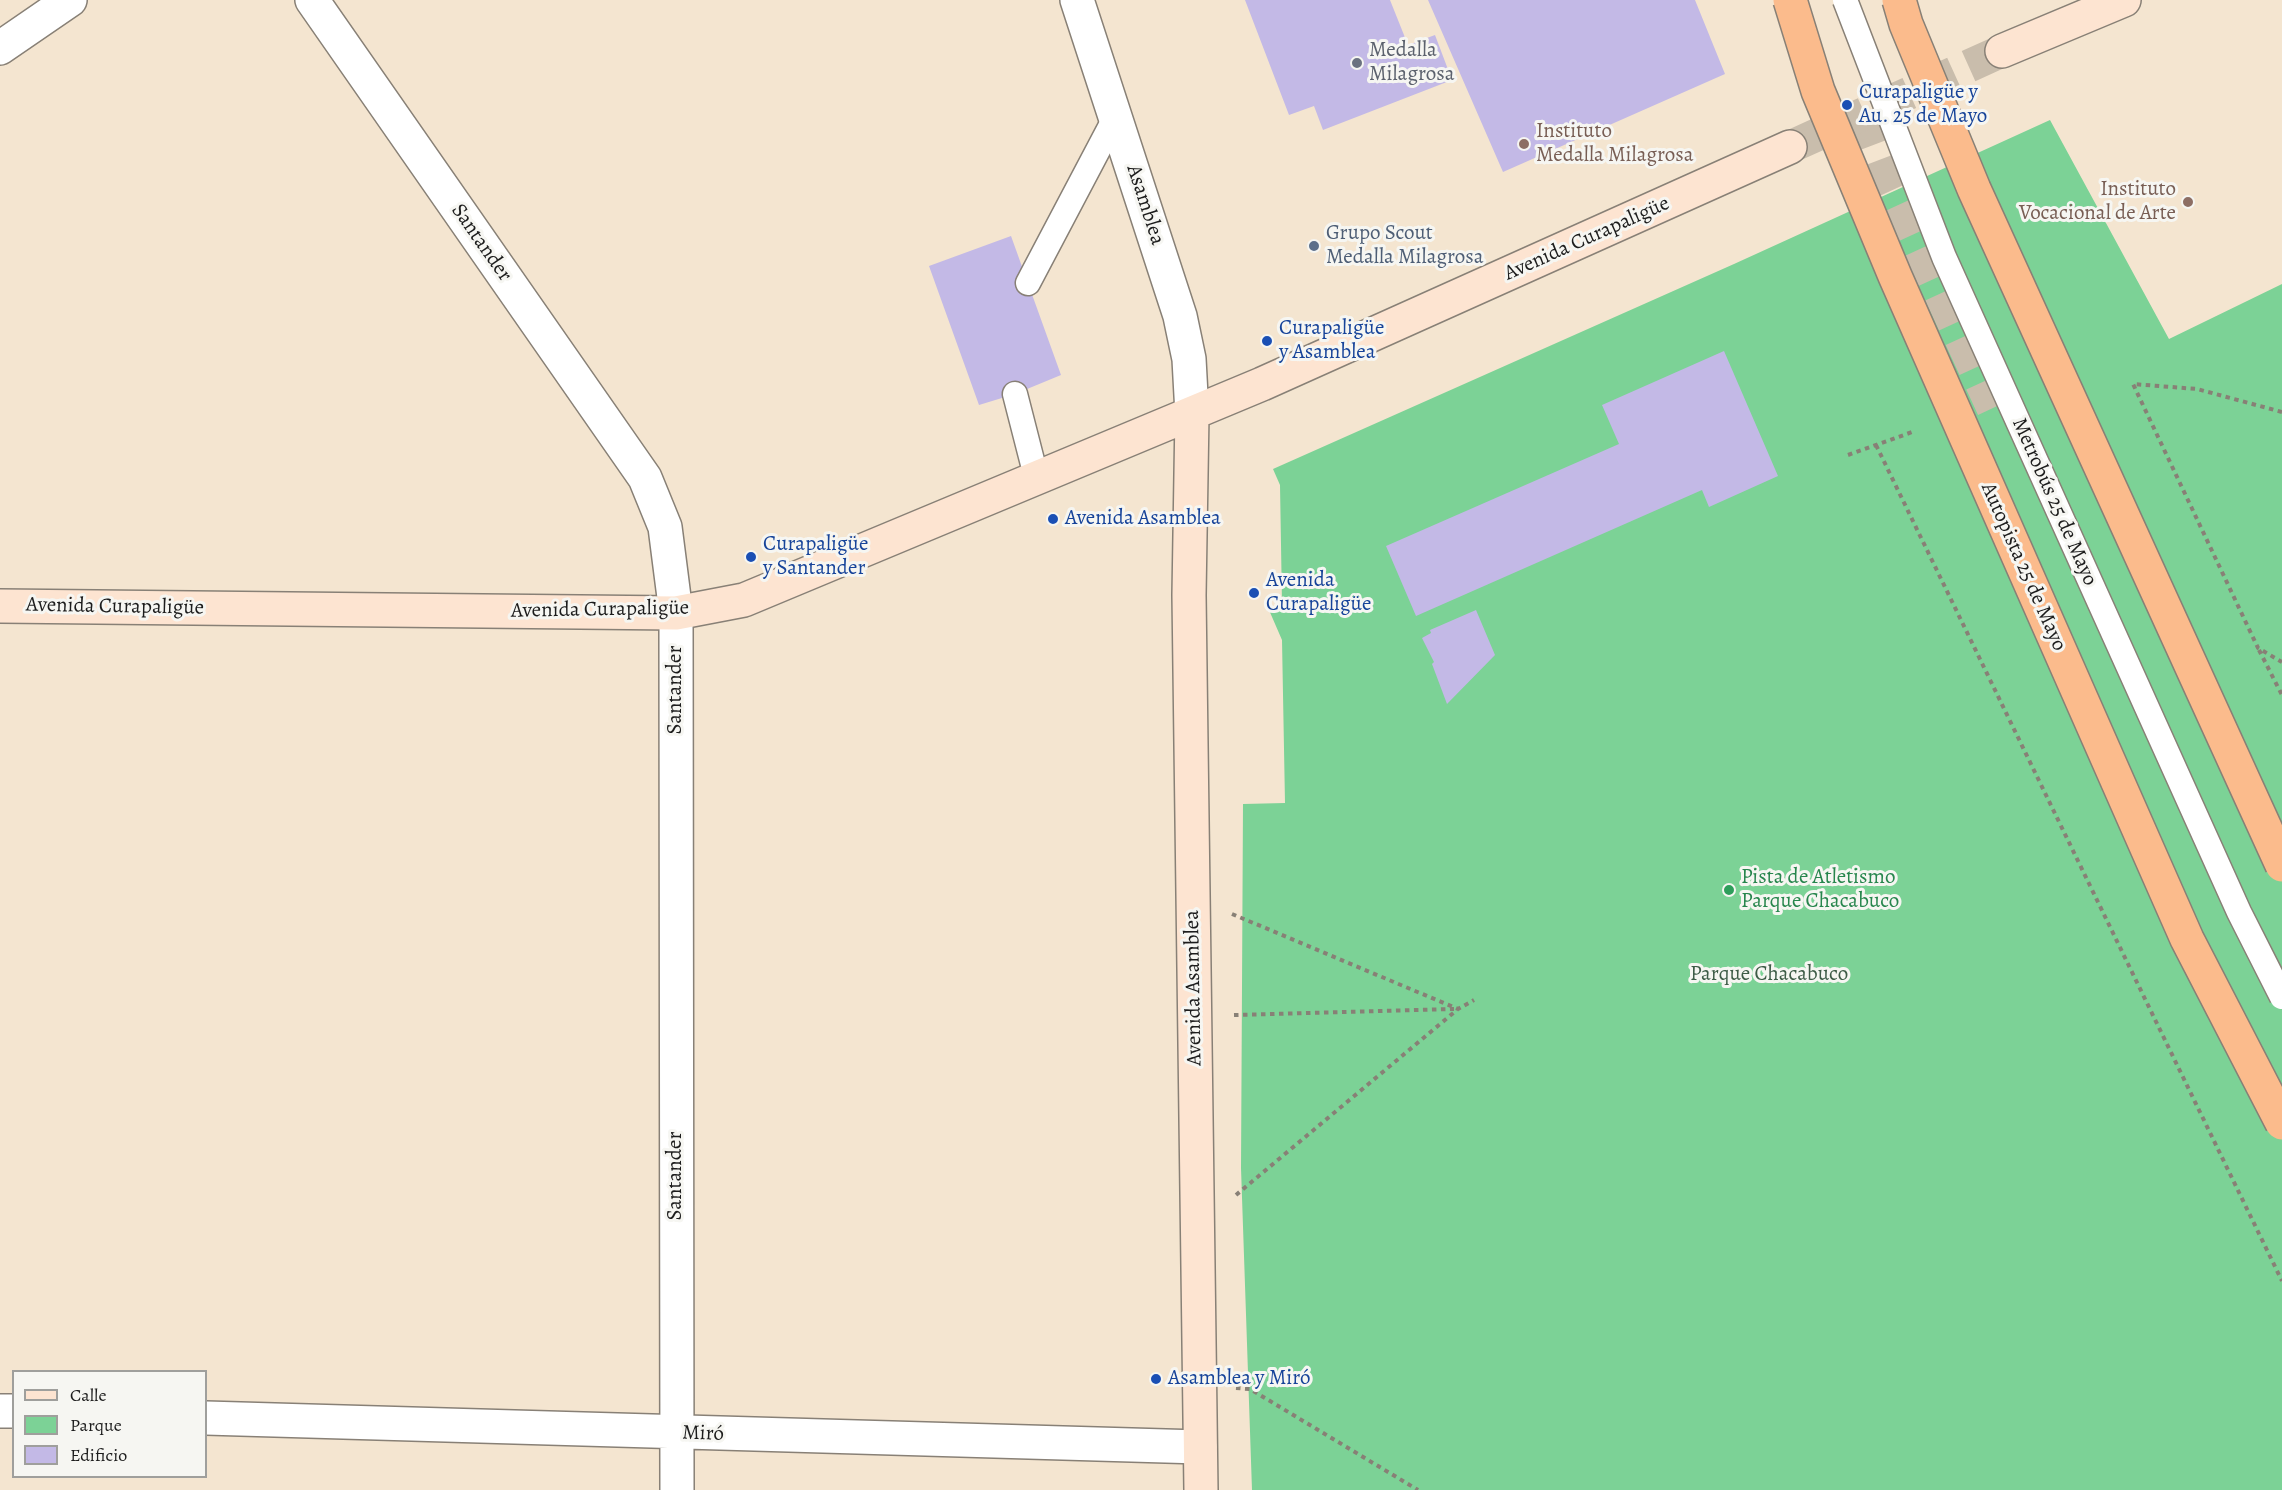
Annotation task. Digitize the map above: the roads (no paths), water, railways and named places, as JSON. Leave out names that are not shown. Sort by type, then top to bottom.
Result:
[{"type":"highway","name":"Autopista 25 de Mayo","points":[[1790,0],[1818,91],[1899,287],[2187,939],[2282,1123]]},
{"type":"highway","points":[[1899,0],[1906,24],[1974,189],[2282,865]]},
{"type":"main road","points":[[2002,51],[2091,6],[2124,0]]},
{"type":"main road","name":"Avenida Curapaligüe","points":[[0,606],[676,613],[744,600],[1192,414],[1790,147]]},
{"type":"main road","name":"Avenida Asamblea","points":[[1192,414],[1189,595],[1201,1490]]},
{"type":"street","points":[[0,48],[70,0]]},
{"type":"street","name":"Santander","points":[[312,0],[645,478],[665,527],[676,613],[677,1490]]},
{"type":"street","name":"Asamblea","points":[[1077,0],[1180,316],[1189,360],[1192,414]]},
{"type":"street","name":"Miró","points":[[207,1418],[1200,1448]]},
{"type":"lane","name":"Metrobús 25 de Mayo","points":[[1845,0],[1944,257],[2239,912],[2282,997]]},
{"type":"lane","points":[[1028,283],[1116,116]]},
{"type":"lane","points":[[1015,394],[1037,480]]},
{"type":"tunnel","points":[[1790,147],[2002,51]]},
{"type":"tunnel","points":[[1862,114],[1884,172],[1993,408]]},
{"type":"place","name":"Medalla Milagrosa","points":[[1357,63]]},
{"type":"place","name":"Curapaligüe y Au. 25 de Mayo","points":[[1847,105]]},
{"type":"place","name":"Instituto Medalla Milagrosa","points":[[1524,144]]},
{"type":"place","name":"Instituto Vocacional de Arte","points":[[2188,202]]},
{"type":"place","name":"Grupo Scout Medalla Milagrosa","points":[[1314,246]]},
{"type":"place","name":"Curapaligüe y Asamblea","points":[[1267,341]]},
{"type":"place","name":"Avenida Asamblea","points":[[1053,519]]},
{"type":"place","name":"Curapaligüe y Santander","points":[[751,557]]},
{"type":"place","name":"Avenida Curapaligüe","points":[[1254,593]]},
{"type":"place","name":"Pista de Atletismo Parque Chacabuco","points":[[1729,890]]},
{"type":"place","name":"Asamblea y Miró","points":[[1156,1379]]},
{"type":"park label","name":"Parque Chacabuco","points":[[1769,975]]}]
